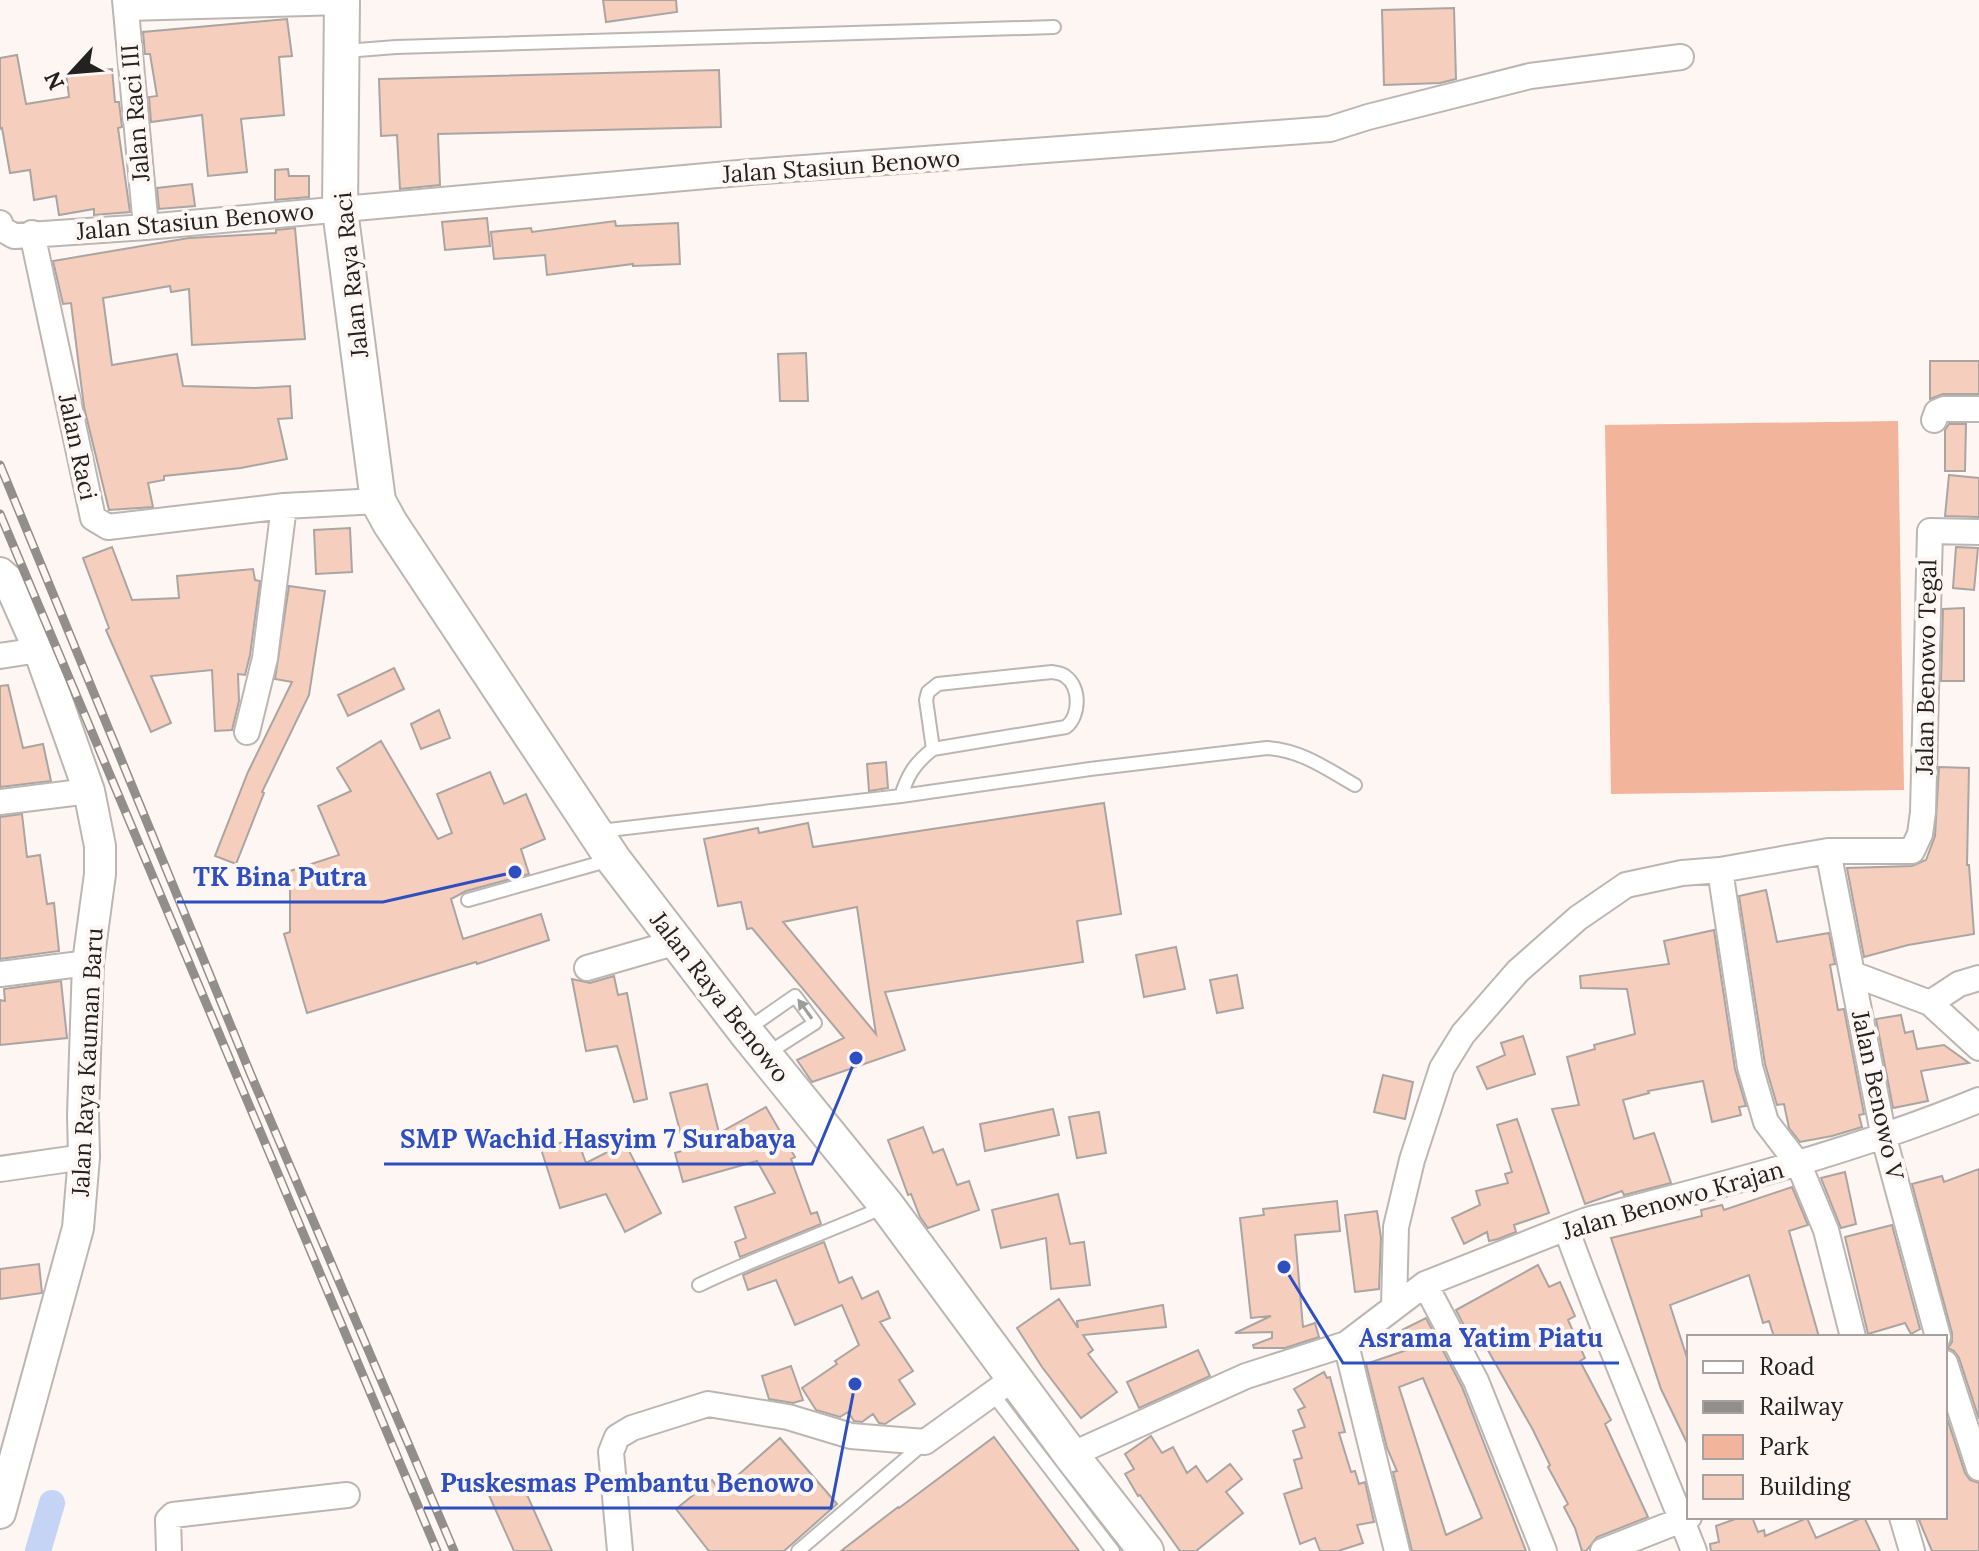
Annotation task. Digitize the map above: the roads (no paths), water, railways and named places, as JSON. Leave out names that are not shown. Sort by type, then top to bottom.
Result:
[{"type":"main road","name":"Jalan Raya Raci","points":[[342,1],[340,210],[378,501]]},
{"type":"main road","name":"Jalan Raya Benowo","points":[[378,501],[593,832],[755,1043],[887,1206],[1003,1386],[1071,1455],[1146,1551]]},
{"type":"street","points":[[126,4],[342,1]]},
{"type":"street","name":"Jalan Raci III","points":[[126,4],[146,227]]},
{"type":"street","name":"Jalan Stasiun Benowo","points":[[0,223],[2,229],[14,236],[146,227],[750,172],[1330,129],[1530,76],[1681,57]]},
{"type":"street","name":"Jalan Raci","points":[[32,233],[93,518],[108,527],[284,506],[378,501]]},
{"type":"street","points":[[1934,420],[1937,412],[1944,409],[1979,409]]},
{"type":"street","points":[[247,732],[265,658],[284,506]]},
{"type":"street","name":"Jalan Benowo Tegal","points":[[1828,851],[1912,851],[1920,834],[1923,812],[1930,531],[1979,532]]},
{"type":"street","name":"Jalan Raya Kauman Baru","points":[[0,573],[8,580],[39,650],[89,791],[100,846],[100,874],[88,963],[84,1157],[78,1228],[0,1513]]},
{"type":"street","points":[[0,656],[39,650]]},
{"type":"street","points":[[0,802],[89,791]]},
{"type":"street","points":[[1394,1306],[1396,1227],[1412,1160],[1442,1068],[1463,1034],[1518,971],[1578,918],[1626,885],[1682,873],[1720,870],[1828,851]]},
{"type":"street","name":"Jalan Benowo V","points":[[1828,851],[1884,1138],[1937,1335]]},
{"type":"street","points":[[1720,870],[1750,1067],[1766,1122],[1799,1165],[1826,1230],[1852,1335]]},
{"type":"street","points":[[587,968],[677,942]]},
{"type":"street","points":[[0,974],[88,963]]},
{"type":"street","points":[[1853,974],[1930,1003],[1979,1048]]},
{"type":"street","points":[[1930,1003],[1959,984],[1979,978]]},
{"type":"street","name":"Jalan Benowo Krajan","points":[[1071,1455],[1246,1376],[1346,1344],[1425,1284],[1566,1228],[1799,1165],[1884,1138],[1979,1100]]},
{"type":"street","points":[[0,1169],[84,1157]]},
{"type":"street","points":[[1566,1228],[1600,1322],[1685,1518],[1694,1551]]},
{"type":"street","points":[[1425,1284],[1476,1381],[1544,1551]]},
{"type":"street","points":[[1346,1344],[1397,1551]]},
{"type":"street","points":[[1947,1377],[1956,1442],[1979,1468]]},
{"type":"street","points":[[620,1551],[611,1452],[617,1437],[632,1428],[708,1404],[788,1417],[851,1436],[925,1442],[1003,1386]]},
{"type":"street","points":[[169,1551],[168,1520],[173,1515],[347,1495]]},
{"type":"street","points":[[1603,1551],[1685,1518]]},
{"type":"street","points":[[1903,1519],[1912,1551]]},
{"type":"lane","points":[[341,51],[1054,27]]},
{"type":"lane","points":[[901,796],[908,773],[933,749],[1066,727],[1073,722],[1077,713],[1072,684],[1065,676],[1052,672],[1007,674],[938,684],[928,692],[926,700],[933,749]]},
{"type":"lane","points":[[593,832],[901,796],[1238,750],[1283,749],[1302,755],[1355,785]]},
{"type":"lane","points":[[468,900],[613,859]]},
{"type":"lane","points":[[795,996],[815,1023],[755,1043],[795,996]]},
{"type":"lane","points":[[699,1285],[887,1206]]},
{"type":"lane","points":[[1003,1386],[1113,1551]]},
{"type":"lane","points":[[798,1551],[925,1442]]},
{"type":"waterway","points":[[38,1551],[52,1503]]},
{"type":"railway","points":[[0,465],[251,1075],[454,1551]]},
{"type":"railway","points":[[0,514],[437,1551]]},
{"type":"place","name":"TK Bina Putra","points":[[515,872]]},
{"type":"place","name":"SMP Wachid Hasyim 7 Surabaya","points":[[856,1058]]},
{"type":"place","name":"Asrama Yatim Piatu","points":[[1284,1267]]},
{"type":"place","name":"Puskesmas Pembantu Benowo","points":[[855,1384]]}]
